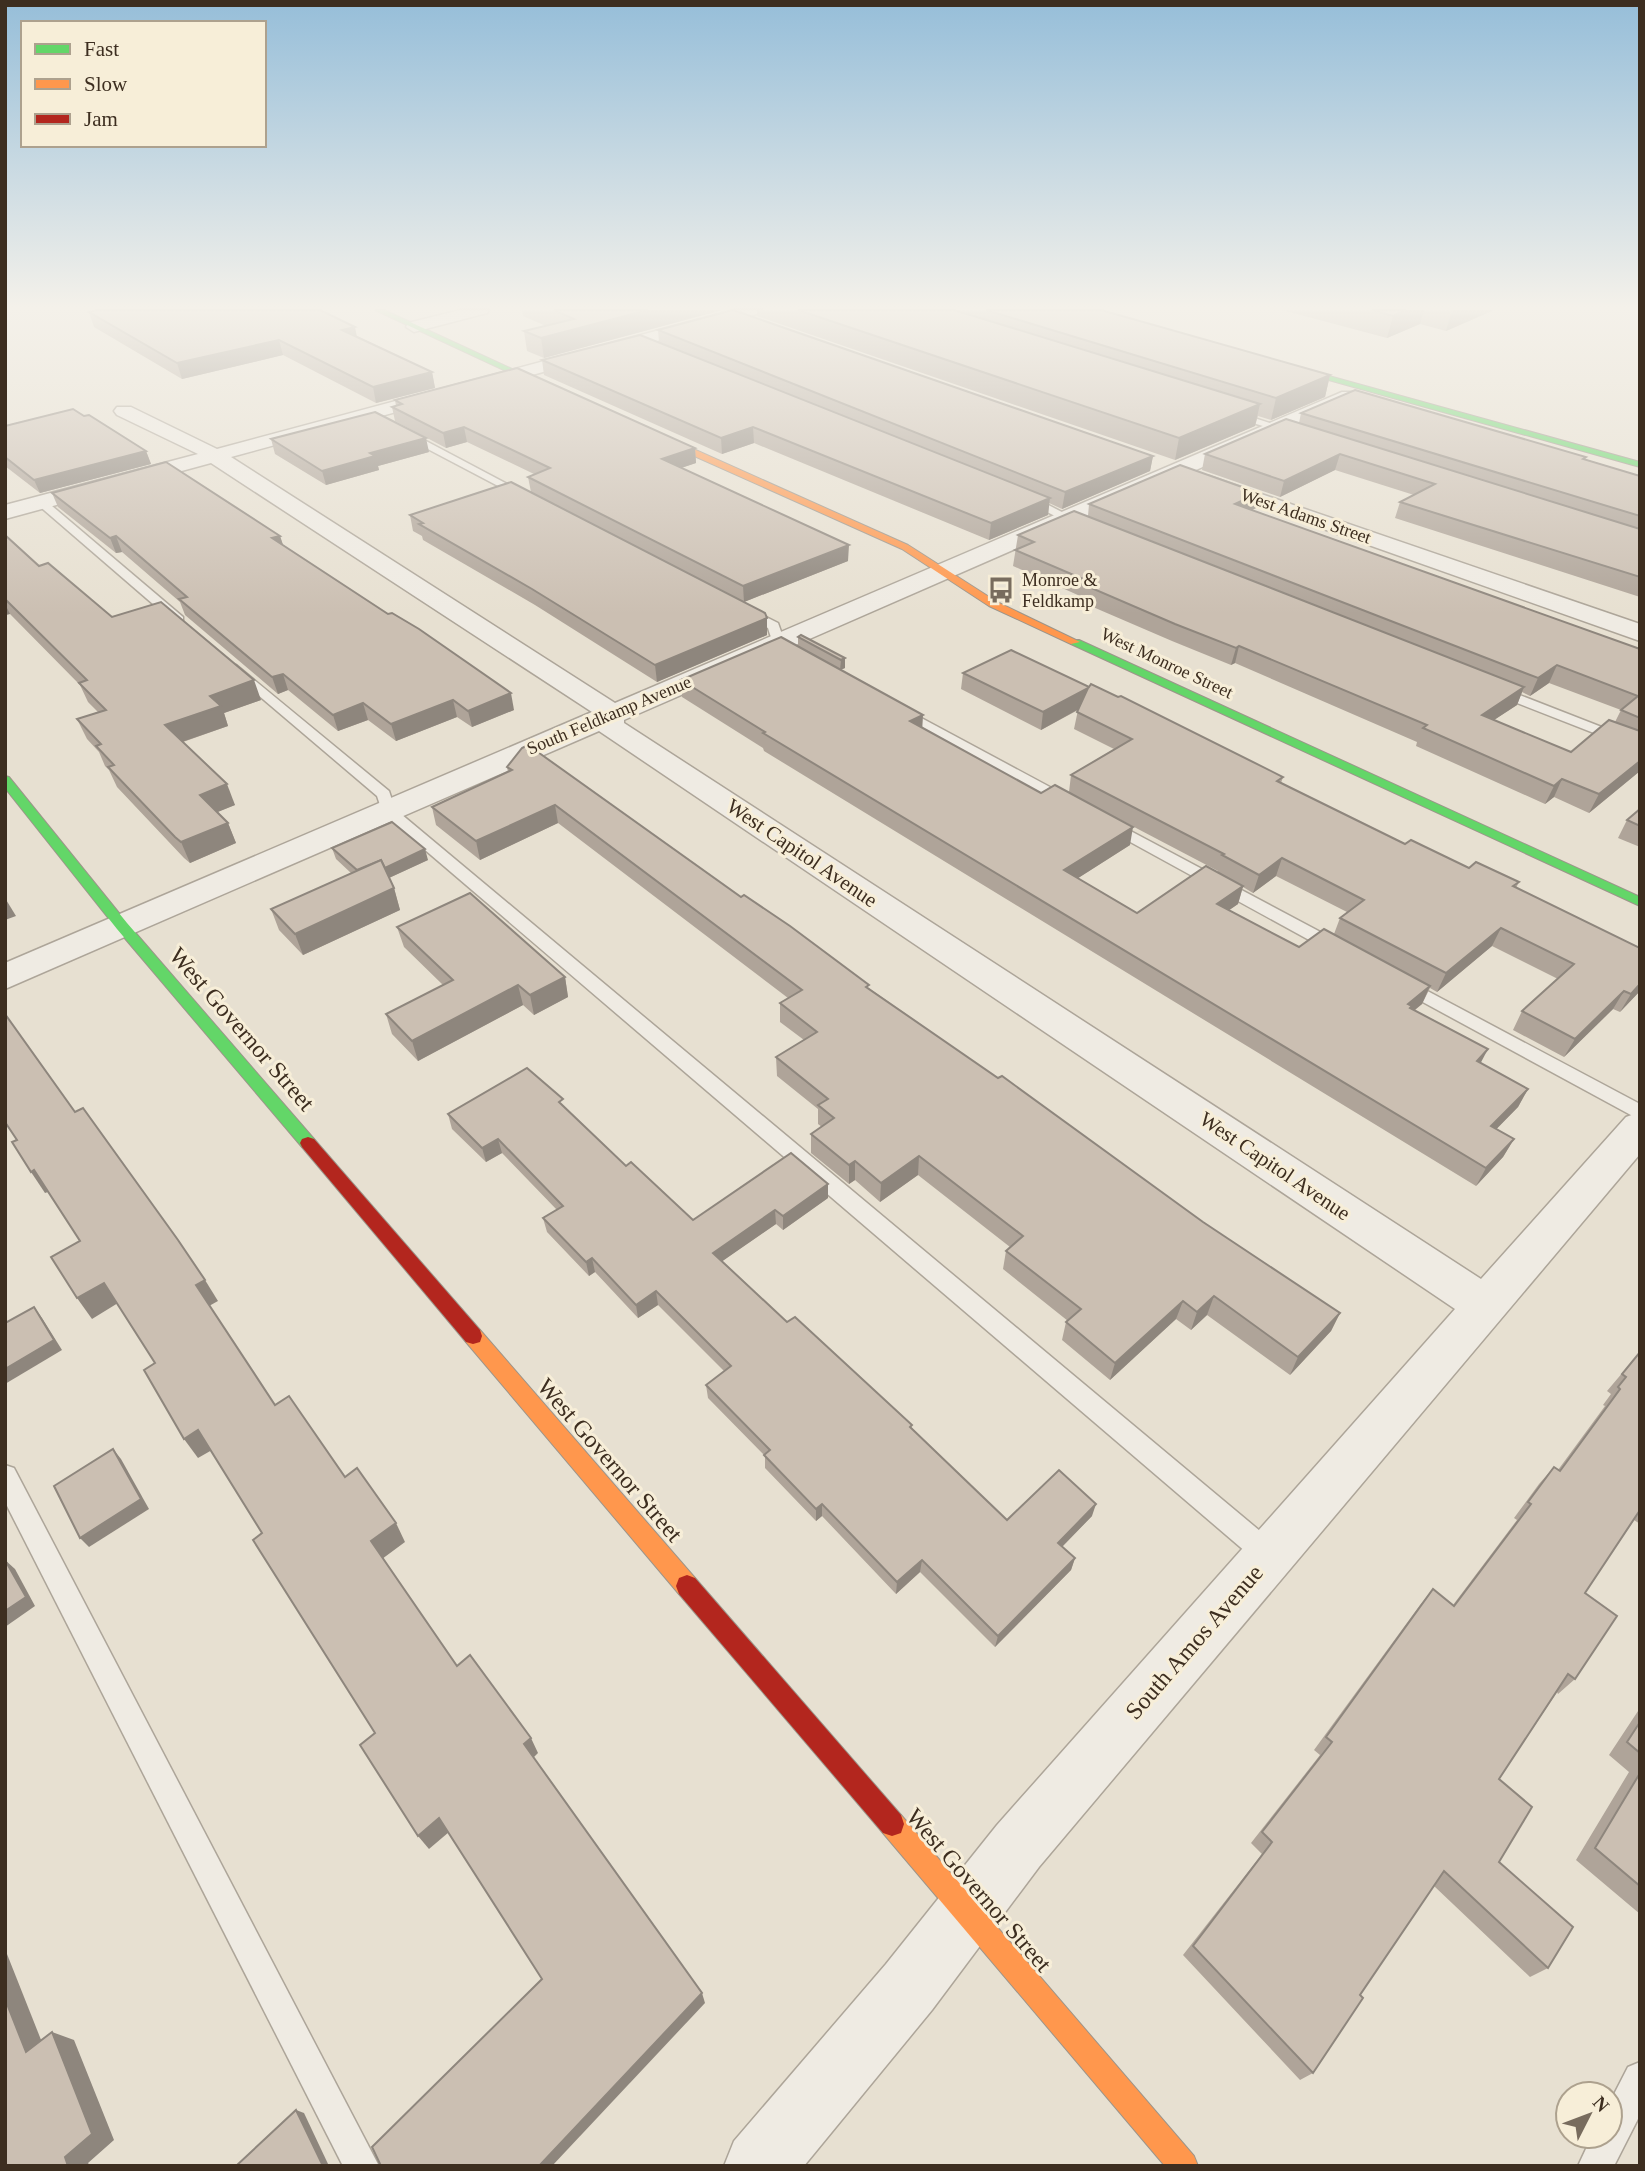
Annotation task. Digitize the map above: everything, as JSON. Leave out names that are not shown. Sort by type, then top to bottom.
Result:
[{"type":"street","name":"West Capitol Avenue","points":[[125,411],[213,455],[612,713],[609,725],[614,729],[1485,1305]]},
{"type":"street","points":[[5,512],[378,411]]},
{"type":"street","name":"South Feldkamp Avenue","points":[[5,977],[1312,411]]},
{"type":"street","points":[[1449,411],[1640,466]]},
{"type":"street","name":"West Monroe Street","points":[[630,424],[905,547],[944,570],[969,591],[993,604],[1640,902]]},
{"type":"street","name":"West Adams Street","points":[[1153,462],[1640,633]]},
{"type":"street","name":"West Governor Street","points":[[5,780],[122,926],[877,1808],[968,1910],[1184,2166]]},
{"type":"street","name":"South Amos Avenue","points":[[759,2166],[909,1987],[1018,1846],[1640,1127]]},
{"type":"lane","points":[[1223,411],[1301,435]]},
{"type":"lane","points":[[368,414],[540,504]]},
{"type":"lane","points":[[1010,492],[1091,528]]},
{"type":"lane","points":[[41,502],[190,629]]},
{"type":"lane","points":[[725,600],[774,626],[778,642],[807,660]]},
{"type":"lane","points":[[221,656],[384,794],[388,811],[1269,1555]]},
{"type":"lane","points":[[1484,685],[1640,747]]},
{"type":"lane","points":[[880,700],[1354,957]]},
{"type":"lane","points":[[5,807],[21,801]]},
{"type":"lane","points":[[1390,977],[1640,1113]]},
{"type":"lane","points":[[5,1476],[362,2166]]},
{"type":"lane","points":[[1595,2166],[1640,2079]]},
{"type":"building","points":[[64,411],[77,411],[84,416],[89,415],[146,451],[34,480],[5,457],[5,426]]},
{"type":"building","points":[[400,411],[613,411],[695,448],[662,459],[849,545],[743,586],[528,477],[550,468],[464,427],[443,433]]},
{"type":"building","points":[[660,411],[832,411],[1050,498],[991,523],[753,427],[721,438]]},
{"type":"building","points":[[862,411],[1024,411],[1153,456],[1065,492]]},
{"type":"building","points":[[1100,411],[1243,411],[1179,438]]},
{"type":"building","points":[[1428,411],[1586,457],[1583,459],[1640,476],[1640,516],[1301,413]]},
{"type":"building","points":[[375,412],[426,438],[370,453],[375,456],[322,471],[271,439]]},
{"type":"building","points":[[1286,419],[1640,529],[1640,577],[1400,502],[1435,484],[1340,454],[1284,481],[1205,454]]},
{"type":"building","points":[[166,462],[280,536],[272,538],[388,614],[392,613],[419,629],[511,693],[468,711],[453,700],[391,724],[363,703],[333,715],[283,674],[272,677],[179,599],[187,597],[116,536],[110,538],[52,493]]},
{"type":"building","points":[[1180,465],[1259,493],[1235,504],[1640,649],[1640,718],[1621,710],[1638,696],[1557,665],[1538,678],[1089,504]]},
{"type":"building","points":[[511,482],[765,613],[767,618],[655,665],[532,589],[419,524],[423,523],[410,515]]},
{"type":"building","points":[[1074,511],[1524,687],[1482,715],[1571,752],[1609,720],[1640,731],[1640,761],[1599,794],[1562,779],[1554,786],[1423,728],[1427,725],[1239,646],[1236,648],[1175,624],[1082,584],[1088,581],[1015,550],[1034,542],[1018,535]]},
{"type":"building","points":[[5,535],[39,566],[48,563],[112,617],[161,602],[254,680],[210,696],[221,706],[165,725],[227,784],[200,795],[228,823],[181,842],[108,767],[114,765],[96,746],[101,744],[77,719],[106,710],[79,683],[87,680],[5,599]]},
{"type":"building","points":[[801,635],[845,658],[841,660],[798,637]]},
{"type":"building","points":[[781,637],[923,715],[910,721],[1041,793],[1055,785],[1133,827],[1064,870],[1137,913],[1206,866],[1243,886],[1217,904],[1299,947],[1324,929],[1430,986],[1408,1004],[1412,1006],[1410,1008],[1488,1049],[1477,1061],[1528,1089],[1491,1126],[1514,1139],[1486,1168],[763,733],[765,732],[681,680]]},
{"type":"building","points":[[1011,650],[1089,687],[1091,684],[1121,696],[1283,777],[1277,781],[1405,844],[1411,840],[1469,868],[1476,862],[1519,882],[1513,886],[1640,948],[1640,984],[1631,994],[1624,991],[1575,1039],[1522,1011],[1574,964],[1501,928],[1446,973],[1340,918],[1364,900],[1282,858],[1259,875],[1222,855],[1224,854],[1071,775],[1132,739],[1077,712],[1088,688],[1043,712],[963,673]]},
{"type":"building","points":[[528,745],[741,897],[744,895],[790,926],[869,985],[866,987],[998,1078],[1002,1076],[1203,1222],[1340,1313],[1298,1357],[1214,1296],[1197,1312],[1183,1301],[1115,1363],[1066,1322],[1081,1309],[1006,1251],[1023,1236],[919,1156],[881,1183],[855,1161],[849,1165],[811,1134],[834,1118],[818,1105],[828,1099],[776,1057],[817,1032],[780,1003],[802,990],[555,805],[476,841],[432,807],[512,770],[507,767],[522,748]]},
{"type":"building","points":[[1640,809],[1640,826],[1627,820]]},
{"type":"building","points":[[392,822],[425,849],[385,868],[381,860],[357,870],[332,848]]},
{"type":"building","points":[[381,860],[394,888],[295,934],[271,909]]},
{"type":"building","points":[[470,893],[565,977],[530,995],[518,985],[412,1041],[386,1014],[453,980],[397,927]]},
{"type":"building","points":[[5,1014],[75,1112],[83,1108],[178,1240],[205,1280],[196,1285],[275,1405],[289,1396],[345,1477],[357,1468],[396,1523],[371,1541],[457,1666],[470,1655],[531,1738],[524,1744],[702,1993],[539,2166],[381,2166],[372,2147],[542,1979],[439,1818],[418,1836],[360,1745],[375,1733],[253,1540],[262,1533],[198,1430],[184,1439],[144,1370],[155,1363],[104,1283],[77,1298],[51,1257],[80,1241],[34,1170],[31,1172],[12,1142],[17,1140],[5,1122]]},
{"type":"building","points":[[527,1068],[563,1099],[559,1102],[626,1166],[631,1162],[693,1220],[791,1153],[828,1184],[783,1216],[775,1210],[713,1253],[787,1322],[795,1317],[912,1425],[910,1427],[1007,1520],[1059,1470],[1096,1504],[1058,1543],[1075,1558],[998,1636],[922,1560],[897,1582],[822,1504],[816,1509],[764,1455],[770,1450],[706,1385],[731,1366],[656,1291],[636,1305],[592,1258],[586,1262],[543,1218],[563,1206],[498,1139],[482,1148],[448,1114]]},
{"type":"building","points":[[34,1307],[54,1340],[5,1369],[5,1323]]},
{"type":"building","points":[[1640,1352],[1640,1510],[1585,1593],[1617,1616],[1575,1679],[1568,1674],[1499,1779],[1532,1807],[1499,1862],[1573,1927],[1548,1968],[1444,1871],[1360,1995],[1363,1998],[1313,2073],[1193,1946],[1272,1842],[1262,1832],[1332,1742],[1326,1737],[1433,1589],[1454,1606],[1531,1504],[1528,1502],[1554,1467],[1560,1471],[1620,1389],[1618,1387],[1626,1377],[1622,1374]]},
{"type":"building","points":[[113,1449],[141,1499],[80,1538],[54,1486]]},
{"type":"building","points":[[5,1560],[26,1597],[5,1611]]},
{"type":"building","points":[[1640,1722],[1640,1753],[1627,1742]]},
{"type":"building","points":[[1640,1773],[1640,1886],[1595,1848]]},
{"type":"building","points":[[5,1999],[26,2052],[52,2032],[92,2134],[65,2157],[68,2166],[5,2166]]},
{"type":"building","points":[[296,2110],[323,2166],[236,2166]]},
{"type":"traffic: fast","points":[[1449,411],[1640,465]]},
{"type":"traffic: fast","points":[[1075,642],[1640,902]]},
{"type":"traffic: fast","points":[[5,780],[122,926],[308,1143]]},
{"type":"traffic: slow","points":[[648,432],[905,547],[993,604],[1075,642]]},
{"type":"traffic: slow","points":[[473,1336],[687,1586]]},
{"type":"traffic: slow","points":[[892,1824],[1184,2166]]},
{"type":"traffic: jam","points":[[308,1143],[473,1336]]},
{"type":"traffic: jam","points":[[687,1586],[892,1824]]},
{"type":"place","name":"Monroe & Feldkamp","points":[[1001,590]]}]
